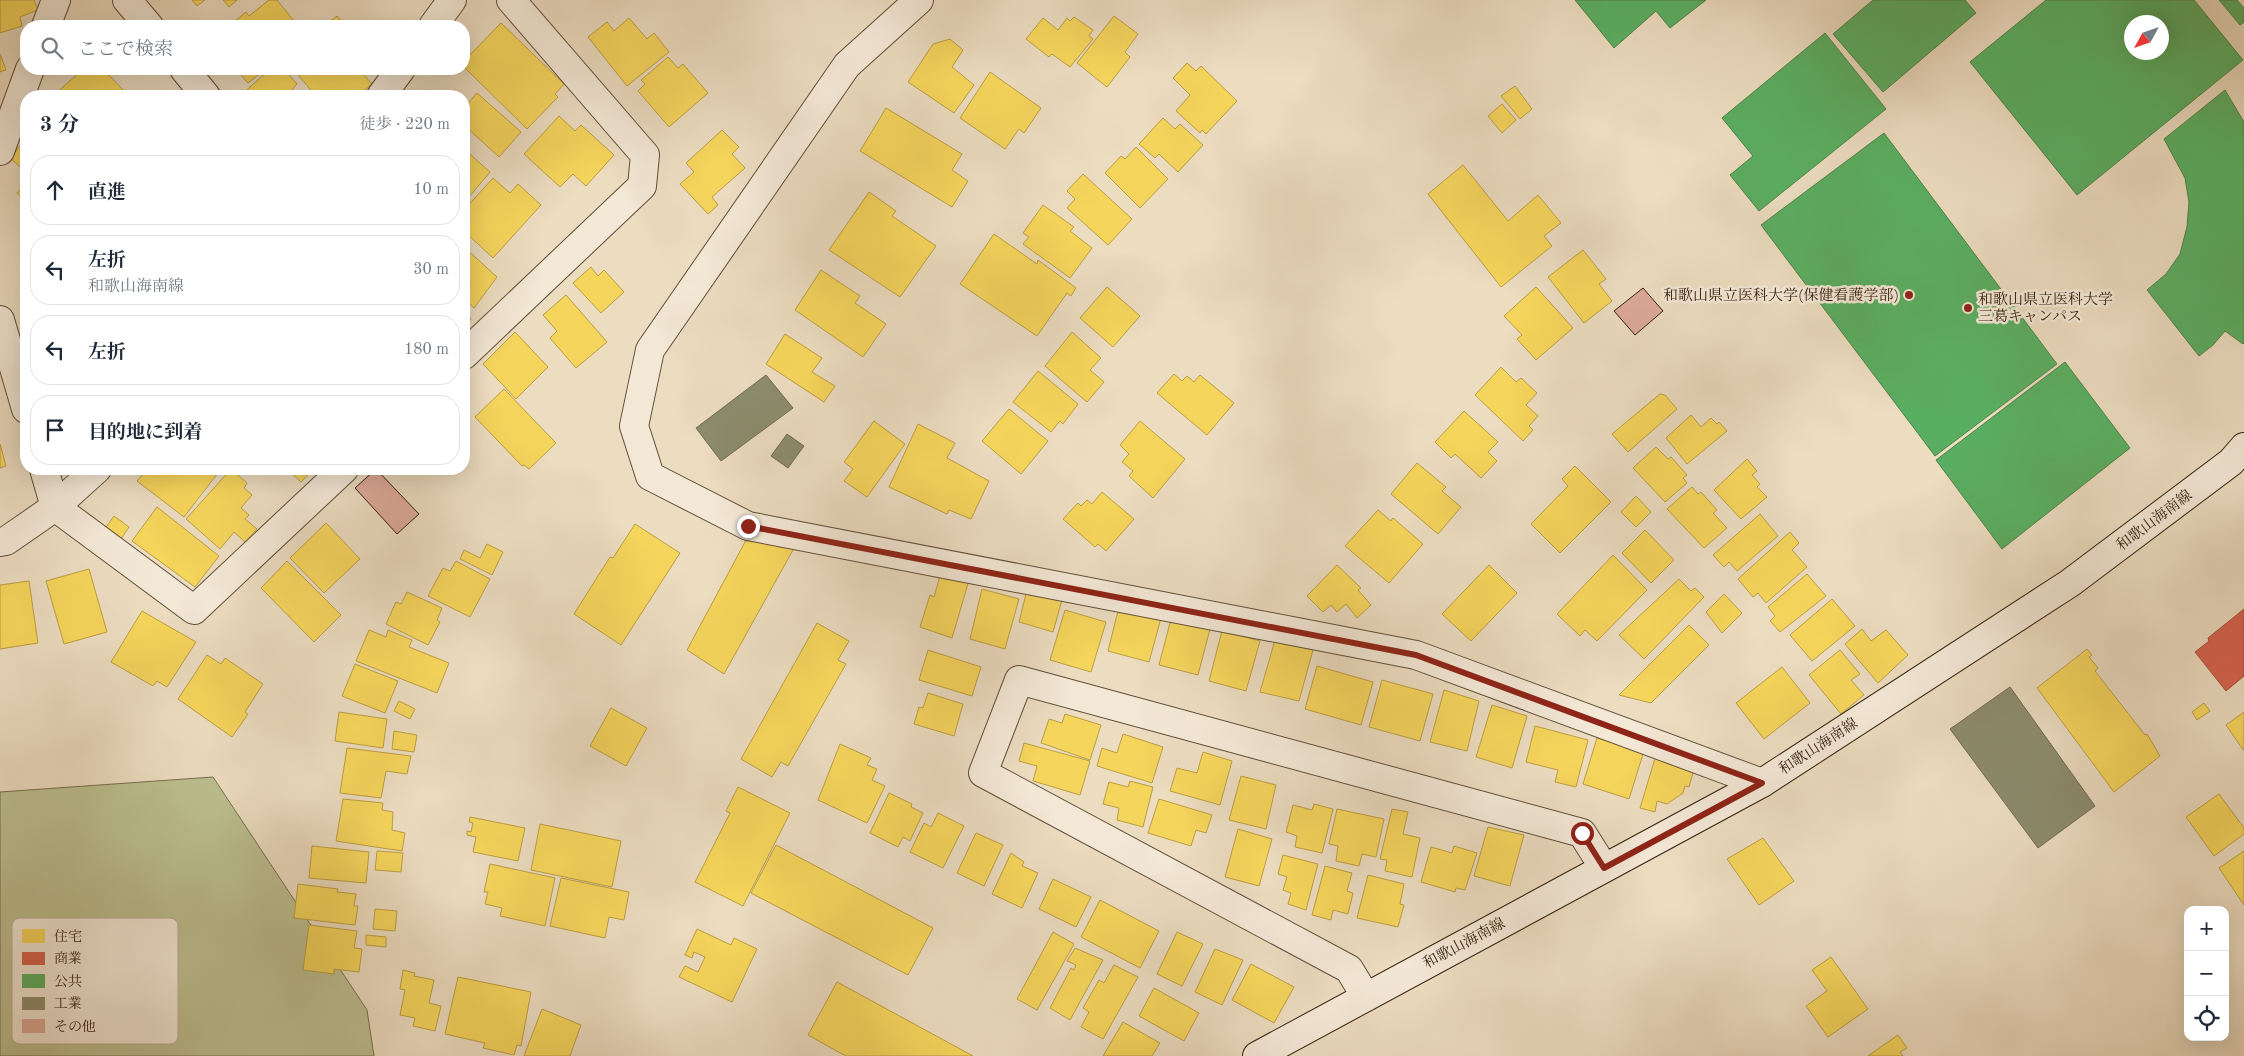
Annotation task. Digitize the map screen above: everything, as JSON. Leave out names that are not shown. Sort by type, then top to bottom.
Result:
[{"type":"street","points":[[48,20],[56,0]]},
{"type":"street","points":[[127,0],[144,20]]},
{"type":"street","points":[[437,20],[452,0]]},
{"type":"street","points":[[470,349],[642,186],[645,155],[511,0]]},
{"type":"street","points":[[919,0],[847,64],[650,350],[634,426],[650,476],[748,526],[1416,655],[1762,783]]},
{"type":"street","points":[[22,90],[28,75]]},
{"type":"street","points":[[189,75],[201,90]]},
{"type":"street","points":[[385,90],[397,75]]},
{"type":"street","points":[[0,151],[20,96]]},
{"type":"street","points":[[0,320],[20,388]]},
{"type":"street","name":"和歌山海南線","points":[[1257,1056],[1762,783],[2070,583],[2231,462],[2244,447]]},
{"type":"street","points":[[46,475],[55,507],[194,610],[338,475]]},
{"type":"street","points":[[0,542],[6,541],[55,507],[90,475]]},
{"type":"street","points":[[1366,997],[1349,969],[983,773],[1019,680],[1582,833],[1604,868]]},
{"type":"green space","points":[[213,777],[367,1010],[374,1056],[0,1056],[0,792]]},
{"type":"building: 住宅","points":[[0,0],[34,0],[38,10],[20,17],[20,27],[0,33]]},
{"type":"building: 住宅","points":[[192,0],[205,0],[197,6]]},
{"type":"building: 住宅","points":[[223,0],[237,0],[229,7]]},
{"type":"building: 住宅","points":[[269,0],[277,0],[293,20],[236,20],[246,12],[249,16]]},
{"type":"building: 住宅","points":[[337,16],[341,20],[332,20]]},
{"type":"building: 住宅","points":[[1114,16],[1138,34],[1125,52],[1130,57],[1107,87],[1077,63]]},
{"type":"building: 住宅","points":[[1074,17],[1093,30],[1089,36],[1093,39],[1070,67],[1052,54],[1049,57],[1026,39],[1043,18],[1058,30],[1067,18],[1070,21]]},
{"type":"building: 住宅","points":[[629,18],[647,39],[654,33],[669,52],[627,86],[588,37],[607,22],[614,31]]},
{"type":"building: 住宅","points":[[501,23],[564,84],[555,94],[558,97],[527,129],[470,73],[470,55]]},
{"type":"building: 住宅","points":[[950,39],[963,50],[952,67],[974,85],[954,113],[908,82],[933,44]]},
{"type":"building: 住宅","points":[[0,54],[6,70],[0,72]]},
{"type":"building: 住宅","points":[[668,57],[678,68],[683,64],[708,93],[669,127],[638,91],[645,84],[641,80]]},
{"type":"building: 住宅","points":[[1187,63],[1196,71],[1201,66],[1237,101],[1206,134],[1202,130],[1200,133],[1176,111],[1190,95],[1173,78]]},
{"type":"building: 住宅","points":[[990,72],[1041,108],[1024,133],[1019,129],[1005,149],[960,118]]},
{"type":"building: 住宅","points":[[76,75],[109,75],[123,90],[60,90]]},
{"type":"building: 住宅","points":[[241,75],[258,75],[248,83]]},
{"type":"building: 住宅","points":[[263,75],[289,75],[297,84],[292,90],[247,90]]},
{"type":"building: 住宅","points":[[298,75],[364,75],[372,84],[365,90],[311,90]]},
{"type":"building: 住宅","points":[[1515,86],[1532,109],[1520,119],[1501,96]]},
{"type":"building: 住宅","points":[[477,93],[521,132],[499,157],[470,130],[470,101]]},
{"type":"building: 住宅","points":[[1502,104],[1516,120],[1502,133],[1488,116]]},
{"type":"building: 住宅","points":[[886,108],[962,154],[952,170],[968,181],[952,207],[860,151]]},
{"type":"building: 住宅","points":[[559,116],[575,131],[581,125],[614,155],[586,186],[573,174],[560,187],[524,154]]},
{"type":"building: 住宅","points":[[1163,118],[1175,129],[1180,124],[1203,145],[1178,172],[1159,154],[1155,158],[1139,144]]},
{"type":"building: 住宅","points":[[722,130],[739,147],[732,154],[745,168],[712,197],[718,205],[708,214],[680,184],[694,172],[686,163]]},
{"type":"building: 住宅","points":[[20,146],[20,167],[10,158]]},
{"type":"building: 住宅","points":[[1136,147],[1168,179],[1140,208],[1105,173],[1121,156],[1125,159]]},
{"type":"building: 住宅","points":[[470,154],[490,172],[470,196]]},
{"type":"building: 住宅","points":[[1463,165],[1508,221],[1538,195],[1561,223],[1544,236],[1552,246],[1501,287],[1428,194]]},
{"type":"building: 住宅","points":[[1083,174],[1132,219],[1108,245],[1067,208],[1075,199],[1067,191]]},
{"type":"building: 住宅","points":[[493,178],[510,193],[518,184],[541,205],[493,258],[470,237],[470,203]]},
{"type":"building: 住宅","points":[[869,192],[896,211],[892,216],[936,246],[900,297],[829,250]]},
{"type":"building: 住宅","points":[[1043,205],[1074,227],[1070,231],[1092,248],[1070,278],[1023,244],[1029,237],[1023,233]]},
{"type":"building: 住宅","points":[[994,234],[1037,264],[1038,260],[1076,288],[1071,296],[1067,293],[1037,336],[960,284]]},
{"type":"building: 住宅","points":[[1583,250],[1606,279],[1599,284],[1612,301],[1584,323],[1548,277]]},
{"type":"building: 住宅","points":[[470,252],[497,277],[474,308],[470,304]]},
{"type":"building: 住宅","points":[[591,267],[598,276],[604,270],[624,292],[601,313],[573,283]]},
{"type":"building: 住宅","points":[[821,270],[860,296],[855,303],[886,324],[863,357],[795,310]]},
{"type":"building: 住宅","points":[[1107,287],[1140,316],[1113,347],[1080,318]]},
{"type":"building: 住宅","points":[[1536,287],[1573,328],[1536,360],[1517,339],[1522,335],[1504,316]]},
{"type":"building: 住宅","points":[[566,295],[607,342],[576,368],[550,338],[557,331],[543,315]]},
{"type":"building: 住宅","points":[[515,332],[548,367],[516,399],[483,364]]},
{"type":"building: 住宅","points":[[1072,332],[1101,358],[1090,370],[1104,382],[1087,402],[1045,366]]},
{"type":"building: 住宅","points":[[785,334],[822,358],[812,372],[835,386],[824,402],[766,364]]},
{"type":"building: 住宅","points":[[1501,367],[1516,382],[1521,378],[1537,393],[1526,405],[1538,416],[1529,426],[1533,430],[1523,441],[1475,395]]},
{"type":"building: 住宅","points":[[1038,371],[1078,404],[1063,424],[1060,421],[1051,432],[1013,402]]},
{"type":"building: 住宅","points":[[1174,374],[1182,381],[1187,376],[1194,382],[1200,375],[1234,403],[1207,435],[1157,393]]},
{"type":"building: 住宅","points":[[504,389],[556,443],[529,469],[524,465],[522,466],[475,417]]},
{"type":"building: 住宅","points":[[1660,394],[1665,395],[1677,409],[1628,452],[1612,434]]},
{"type":"building: 住宅","points":[[1009,409],[1048,441],[1021,474],[982,441]]},
{"type":"building: 住宅","points":[[1464,411],[1498,442],[1488,452],[1497,461],[1481,478],[1455,454],[1451,458],[1435,442]]},
{"type":"building: 住宅","points":[[1691,415],[1701,427],[1711,418],[1717,424],[1719,422],[1727,431],[1687,464],[1666,438]]},
{"type":"building: 住宅","points":[[874,421],[905,444],[867,497],[844,481],[853,469],[844,462]]},
{"type":"building: 住宅","points":[[1140,421],[1185,459],[1153,498],[1129,476],[1133,471],[1122,462],[1129,454],[1120,445]]},
{"type":"building: 住宅","points":[[918,424],[955,443],[947,458],[989,481],[971,519],[949,510],[947,514],[889,487]]},
{"type":"building: 住宅","points":[[0,444],[6,466],[0,468]]},
{"type":"building: 住宅","points":[[1656,447],[1668,459],[1671,457],[1687,475],[1683,478],[1687,483],[1665,502],[1633,468]]},
{"type":"building: 住宅","points":[[1747,459],[1757,471],[1752,475],[1760,484],[1757,487],[1767,497],[1741,519],[1714,490]]},
{"type":"building: 住宅","points":[[1417,463],[1446,487],[1442,491],[1461,507],[1438,534],[1391,494]]},
{"type":"building: 住宅","points":[[1575,466],[1611,502],[1560,553],[1531,524],[1568,486],[1562,479]]},
{"type":"building: 住宅","points":[[142,475],[216,475],[184,517],[137,481]]},
{"type":"building: 住宅","points":[[226,475],[238,475],[247,483],[244,488],[252,495],[241,508],[249,515],[245,519],[257,529],[245,542],[234,532],[220,549],[186,519]]},
{"type":"building: 住宅","points":[[293,475],[308,475],[301,482]]},
{"type":"building: 住宅","points":[[1692,487],[1698,494],[1701,492],[1717,510],[1713,513],[1727,528],[1704,548],[1667,509]]},
{"type":"building: 住宅","points":[[1102,492],[1134,519],[1106,551],[1098,544],[1095,547],[1063,519],[1078,503],[1081,506],[1087,500],[1092,504]]},
{"type":"building: 住宅","points":[[1636,496],[1651,512],[1636,527],[1621,512]]},
{"type":"building: 住宅","points":[[157,507],[219,556],[195,587],[132,541]]},
{"type":"building: 住宅","points":[[1378,510],[1391,521],[1393,518],[1423,544],[1389,583],[1345,546]]},
{"type":"building: 住宅","points":[[1760,514],[1778,536],[1737,571],[1729,562],[1724,567],[1713,555]]},
{"type":"building: 住宅","points":[[114,516],[129,527],[117,545],[101,534]]},
{"type":"building: 住宅","points":[[759,516],[798,541],[724,674],[687,650]]},
{"type":"building: 住宅","points":[[326,523],[360,559],[324,593],[290,558]]},
{"type":"building: 住宅","points":[[635,524],[680,553],[621,645],[574,614],[610,557],[613,558]]},
{"type":"building: 住宅","points":[[1645,530],[1674,560],[1651,583],[1622,553]]},
{"type":"building: 住宅","points":[[1790,532],[1799,543],[1792,550],[1807,567],[1766,603],[1758,593],[1753,597],[1738,579]]},
{"type":"building: 住宅","points":[[487,544],[503,552],[492,575],[460,559],[464,550],[480,558]]},
{"type":"building: 住宅","points":[[1613,555],[1647,590],[1597,641],[1585,630],[1580,636],[1557,614]]},
{"type":"building: 住宅","points":[[287,561],[341,615],[314,642],[261,588]]},
{"type":"building: 住宅","points":[[456,561],[490,579],[470,617],[428,596],[443,568],[450,571]]},
{"type":"building: 住宅","points":[[1337,565],[1361,588],[1358,590],[1371,605],[1357,618],[1346,604],[1337,612],[1331,605],[1323,612],[1307,596]]},
{"type":"building: 住宅","points":[[1489,565],[1517,593],[1471,641],[1442,614]]},
{"type":"building: 住宅","points":[[89,569],[107,632],[64,644],[46,581]]},
{"type":"building: 住宅","points":[[942,569],[970,577],[952,638],[920,627],[930,595],[934,597]]},
{"type":"building: 住宅","points":[[1807,574],[1826,596],[1780,632],[1770,621],[1775,616],[1768,607]]},
{"type":"building: 住宅","points":[[1679,579],[1691,591],[1695,588],[1704,597],[1644,659],[1619,635]]},
{"type":"building: 住宅","points":[[29,581],[38,643],[0,649],[0,585]]},
{"type":"building: 住宅","points":[[1040,582],[1065,589],[1053,632],[1019,622],[1026,594],[1036,596]]},
{"type":"building: 住宅","points":[[982,589],[1019,599],[1005,649],[970,639]]},
{"type":"building: 住宅","points":[[407,592],[442,608],[437,620],[440,622],[428,645],[386,624],[396,602],[401,604]]},
{"type":"building: 住宅","points":[[1724,594],[1742,613],[1722,633],[1706,612]]},
{"type":"building: 住宅","points":[[1832,599],[1855,626],[1812,661],[1790,635]]},
{"type":"building: 住宅","points":[[1119,607],[1161,618],[1149,662],[1108,651]]},
{"type":"building: 住宅","points":[[1065,610],[1106,622],[1091,672],[1050,660]]},
{"type":"building: 住宅","points":[[142,611],[196,642],[167,687],[157,681],[153,686],[111,662]]},
{"type":"building: 住宅","points":[[1171,619],[1210,629],[1198,675],[1159,665]]},
{"type":"building: 住宅","points":[[817,623],[849,641],[838,660],[846,664],[788,766],[781,762],[772,777],[741,759]]},
{"type":"building: 住宅","points":[[1689,625],[1709,645],[1651,703],[1619,695]]},
{"type":"building: 住宅","points":[[1862,629],[1871,641],[1886,630],[1908,655],[1878,683],[1845,644]]},
{"type":"building: 住宅","points":[[369,630],[386,637],[388,630],[412,640],[409,647],[449,663],[437,693],[356,661]]},
{"type":"building: 住宅","points":[[1222,631],[1260,641],[1246,691],[1209,681]]},
{"type":"building: 住宅","points":[[1275,640],[1313,650],[1299,701],[1260,692]]},
{"type":"building: 住宅","points":[[2087,649],[2092,655],[2089,657],[2098,668],[2095,671],[2145,735],[2147,734],[2160,756],[2114,792],[2037,688]]},
{"type":"building: 住宅","points":[[928,650],[981,667],[972,696],[919,680]]},
{"type":"building: 住宅","points":[[1840,650],[1860,674],[1851,680],[1864,695],[1841,714],[1809,675]]},
{"type":"building: 住宅","points":[[207,655],[221,664],[225,658],[263,684],[245,712],[248,714],[232,737],[178,699]]},
{"type":"building: 住宅","points":[[355,664],[398,681],[385,713],[342,696]]},
{"type":"building: 住宅","points":[[1317,666],[1373,682],[1361,725],[1305,709]]},
{"type":"building: 住宅","points":[[1782,667],[1810,703],[1764,739],[1736,703]]},
{"type":"building: 住宅","points":[[1382,680],[1433,694],[1420,741],[1369,727]]},
{"type":"building: 住宅","points":[[1444,690],[1479,701],[1467,751],[1430,742]]},
{"type":"building: 住宅","points":[[928,693],[963,704],[954,736],[914,724],[919,707],[923,708]]},
{"type":"building: 住宅","points":[[399,701],[415,709],[410,719],[394,711]]},
{"type":"building: 住宅","points":[[2204,703],[2210,711],[2197,720],[2192,712]]},
{"type":"building: 住宅","points":[[1492,705],[1527,716],[1512,768],[1476,757]]},
{"type":"building: 住宅","points":[[611,708],[647,728],[626,766],[590,746]]},
{"type":"building: 住宅","points":[[339,712],[387,719],[383,748],[335,741]]},
{"type":"building: 住宅","points":[[2244,712],[2244,751],[2226,725]]},
{"type":"building: 住宅","points":[[1065,714],[1101,725],[1090,760],[1041,743],[1049,719],[1062,723]]},
{"type":"building: 住宅","points":[[1535,726],[1588,740],[1576,787],[1555,782],[1558,770],[1526,762]]},
{"type":"building: 住宅","points":[[394,731],[417,735],[414,752],[392,749]]},
{"type":"building: 住宅","points":[[1123,734],[1163,747],[1152,783],[1097,766],[1102,748],[1117,753]]},
{"type":"building: 住宅","points":[[1597,738],[1644,751],[1629,799],[1583,784]]},
{"type":"building: 住宅","points":[[1024,743],[1090,761],[1080,795],[1033,781],[1037,766],[1019,761]]},
{"type":"building: 住宅","points":[[840,744],[871,758],[867,765],[877,769],[872,780],[885,786],[867,823],[818,800]]},
{"type":"building: 住宅","points":[[347,748],[411,756],[407,774],[386,771],[381,798],[340,793]]},
{"type":"building: 住宅","points":[[1203,752],[1232,761],[1220,805],[1170,791],[1177,768],[1197,773]]},
{"type":"building: 住宅","points":[[1657,752],[1696,762],[1689,787],[1685,786],[1683,793],[1667,804],[1657,801],[1655,812],[1640,808]]},
{"type":"building: 住宅","points":[[1241,776],[1276,785],[1266,829],[1229,820]]},
{"type":"building: 住宅","points":[[1130,781],[1153,787],[1143,827],[1117,820],[1119,808],[1103,804],[1109,782],[1128,787]]},
{"type":"building: 住宅","points":[[738,787],[790,813],[743,906],[695,882],[730,813],[726,811]]},
{"type":"building: 住宅","points":[[889,793],[912,804],[911,807],[923,813],[910,841],[903,837],[898,847],[870,833]]},
{"type":"building: 住宅","points":[[2219,794],[2244,828],[2244,834],[2214,856],[2186,817]]},
{"type":"building: 住宅","points":[[343,799],[383,803],[382,810],[393,812],[392,830],[405,833],[402,851],[336,841]]},
{"type":"building: 住宅","points":[[1159,799],[1212,815],[1206,833],[1196,830],[1191,846],[1148,833]]},
{"type":"building: 住宅","points":[[1314,804],[1333,809],[1322,853],[1295,847],[1297,836],[1286,832],[1293,805],[1312,810]]},
{"type":"building: 住宅","points":[[1337,809],[1384,819],[1376,857],[1362,854],[1359,866],[1336,861],[1338,846],[1329,844]]},
{"type":"building: 住宅","points":[[1392,809],[1408,812],[1403,834],[1420,838],[1412,877],[1385,871],[1387,860],[1380,859]]},
{"type":"building: 住宅","points":[[938,813],[964,826],[943,868],[910,852],[924,823],[931,827]]},
{"type":"building: 住宅","points":[[470,817],[525,828],[518,861],[473,852],[476,837],[467,835],[467,831],[471,832],[473,823],[469,822]]},
{"type":"building: 住宅","points":[[540,824],[621,841],[612,887],[531,870]]},
{"type":"building: 住宅","points":[[1488,827],[1524,835],[1510,886],[1474,876]]},
{"type":"building: 住宅","points":[[1238,829],[1272,839],[1259,886],[1225,877]]},
{"type":"building: 住宅","points":[[976,833],[1003,845],[984,886],[957,873]]},
{"type":"building: 住宅","points":[[1763,838],[1794,881],[1759,905],[1727,859]]},
{"type":"building: 住宅","points":[[776,845],[933,928],[908,975],[751,893]]},
{"type":"building: 住宅","points":[[312,846],[369,852],[366,883],[309,878]]},
{"type":"building: 住宅","points":[[1454,846],[1477,853],[1465,890],[1456,888],[1455,892],[1421,882],[1431,847],[1452,853]]},
{"type":"building: 住宅","points":[[377,851],[403,853],[401,872],[375,870]]},
{"type":"building: 住宅","points":[[2244,851],[2244,905],[2219,868]]},
{"type":"building: 住宅","points":[[1011,853],[1024,862],[1022,866],[1038,873],[1022,908],[992,894]]},
{"type":"building: 住宅","points":[[1283,855],[1318,864],[1306,910],[1288,904],[1291,893],[1283,890],[1287,877],[1278,874]]},
{"type":"building: 住宅","points":[[490,864],[555,878],[545,926],[500,916],[502,908],[485,904],[488,892],[484,892]]},
{"type":"building: 住宅","points":[[1325,866],[1352,873],[1347,891],[1353,893],[1348,914],[1333,910],[1331,920],[1312,915]]},
{"type":"building: 住宅","points":[[1368,875],[1404,884],[1400,904],[1404,905],[1398,927],[1357,918]]},
{"type":"building: 住宅","points":[[561,878],[629,892],[624,920],[609,917],[605,938],[550,926]]},
{"type":"building: 住宅","points":[[1053,879],[1091,897],[1076,927],[1039,909]]},
{"type":"building: 住宅","points":[[298,884],[338,889],[337,892],[356,894],[354,906],[358,906],[355,925],[294,918]]},
{"type":"building: 住宅","points":[[1100,900],[1159,931],[1140,968],[1081,937]]},
{"type":"building: 住宅","points":[[375,909],[397,911],[395,931],[373,929]]},
{"type":"building: 住宅","points":[[309,925],[357,931],[354,948],[362,949],[359,972],[334,969],[334,974],[303,970]]},
{"type":"building: 住宅","points":[[697,929],[731,945],[734,938],[757,949],[732,1002],[679,977],[685,966],[698,972],[705,957],[694,952],[692,958],[685,955]]},
{"type":"building: 住宅","points":[[1053,932],[1074,944],[1037,1010],[1017,999]]},
{"type":"building: 住宅","points":[[1177,932],[1203,944],[1182,986],[1157,974]]},
{"type":"building: 住宅","points":[[366,935],[386,937],[386,947],[366,945]]},
{"type":"building: 住宅","points":[[1075,948],[1103,960],[1070,1020],[1050,1008],[1071,968],[1074,970],[1076,965],[1067,961]]},
{"type":"building: 住宅","points":[[1215,949],[1243,960],[1222,1005],[1195,992]]},
{"type":"building: 住宅","points":[[1831,957],[1868,1009],[1828,1037],[1806,1006],[1827,991],[1812,970]]},
{"type":"building: 住宅","points":[[1251,964],[1294,987],[1274,1023],[1232,1000]]},
{"type":"building: 住宅","points":[[1114,965],[1138,977],[1103,1039],[1081,1027],[1089,1012],[1083,1008],[1099,980],[1104,983]]},
{"type":"building: 住宅","points":[[403,970],[415,973],[414,976],[434,980],[429,1003],[441,1006],[435,1031],[413,1026],[415,1018],[400,1015],[405,990],[400,989]]},
{"type":"building: 住宅","points":[[458,977],[531,992],[521,1046],[517,1045],[514,1055],[483,1048],[485,1043],[445,1034]]},
{"type":"building: 住宅","points":[[837,982],[973,1056],[846,1056],[833,1049],[808,1035]]},
{"type":"building: 住宅","points":[[1154,988],[1199,1013],[1184,1041],[1139,1016]]},
{"type":"building: 住宅","points":[[542,1009],[581,1025],[570,1056],[524,1056]]},
{"type":"building: 住宅","points":[[1123,1022],[1160,1043],[1152,1056],[1103,1056]]},
{"type":"building: 住宅","points":[[1898,1035],[1907,1048],[1900,1052],[1903,1056],[1868,1056]]},
{"type":"building: 商業","points":[[2244,609],[2244,676],[2226,691],[2195,652],[2209,641],[2208,638]]},
{"type":"building: 公共","points":[[1575,0],[1706,0],[1670,28],[1656,11],[1614,48]]},
{"type":"building: 公共","points":[[1873,0],[1965,0],[1976,13],[1883,92],[1833,34]]},
{"type":"building: 公共","points":[[2046,0],[2194,0],[2243,60],[2077,195],[1970,62]]},
{"type":"building: 公共","points":[[2219,0],[2237,0],[2244,8],[2244,22],[2240,25]]},
{"type":"building: 公共","points":[[1825,33],[1886,109],[1759,211],[1730,175],[1753,156],[1722,118]]},
{"type":"building: 公共","points":[[2225,90],[2244,122],[2244,343],[2225,331],[2213,345],[2199,356],[2147,290],[2166,274],[2180,254],[2187,227],[2189,202],[2185,178],[2164,139]]},
{"type":"building: 公共","name":"和歌山県立医科大学(保健看護学部)","points":[[1884,133],[2057,364],[1935,456],[1761,225]]},
{"type":"building: 公共","points":[[2065,362],[2130,448],[2002,549],[1936,460]]},
{"type":"building: 工業","points":[[766,375],[793,408],[721,461],[696,428]]},
{"type":"building: 工業","points":[[787,434],[804,446],[788,468],[771,456]]},
{"type":"building: 工業","points":[[2010,687],[2095,806],[2038,848],[1950,729]]},
{"type":"building: その他","points":[[1643,288],[1663,311],[1635,335],[1614,311]]},
{"type":"building: その他","points":[[369,475],[382,475],[419,514],[397,534],[355,488]]},
{"type":"place","name":"和歌山県立医科大学(保健看護学部)","points":[[1909,295]]},
{"type":"place","name":"和歌山県立医科大学 三葛キャンパス","points":[[1968,308]]},
{"type":"route","points":[[748,526],[1416,655],[1762,783],[1604,868],[1582,833]]}]
